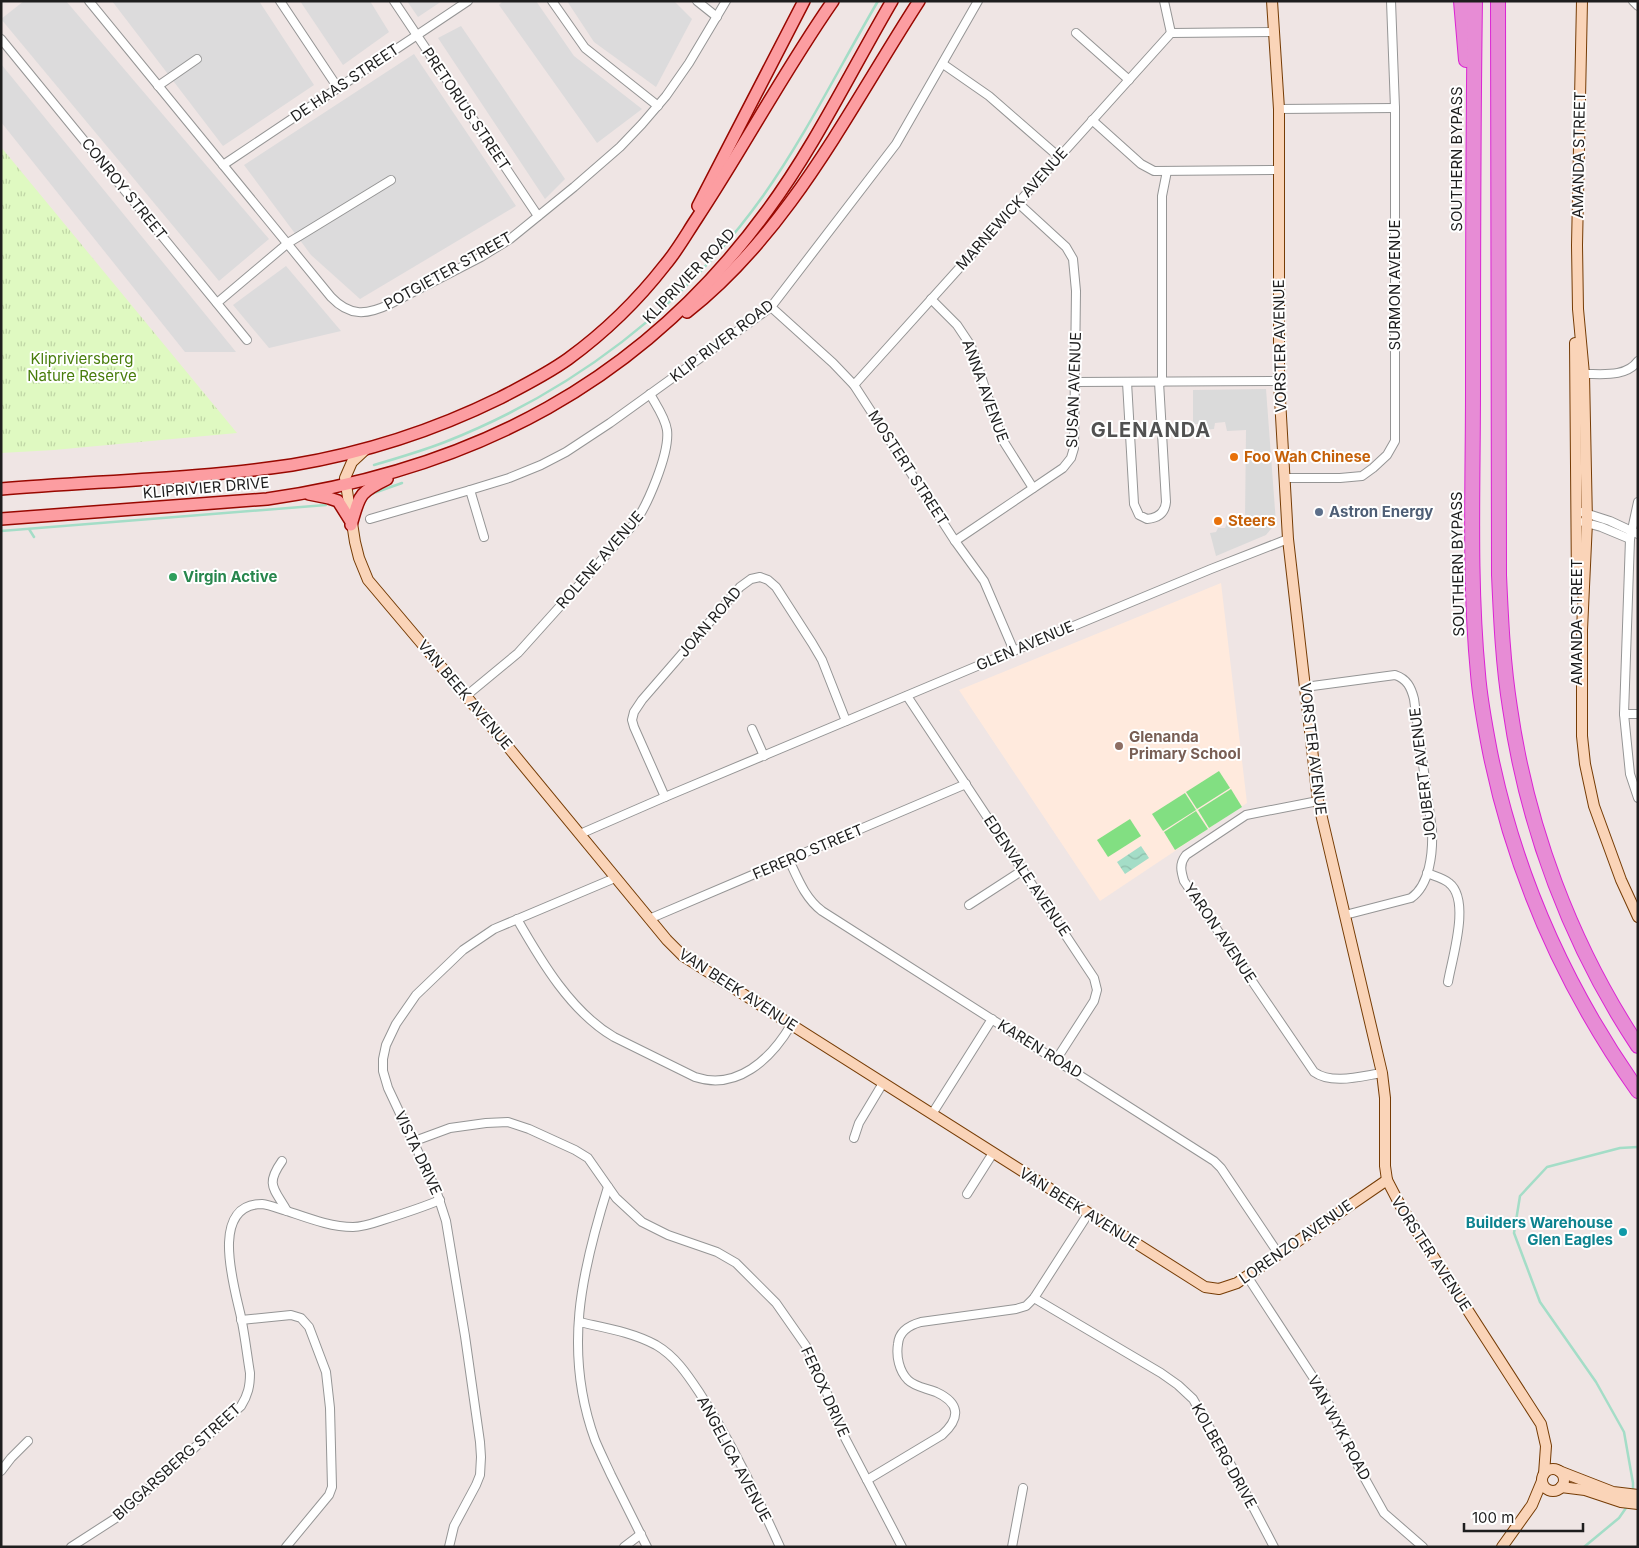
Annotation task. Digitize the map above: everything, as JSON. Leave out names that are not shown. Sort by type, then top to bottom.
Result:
[{"type":"highway","points":[[1461,1],[1473,140]]},
{"type":"highway","name":"SOUTHERN BYPASS","points":[[1475,1],[1473,140],[1473,576],[1478,676],[1485,723],[1503,808],[1522,867],[1549,939],[1595,1027],[1638,1091]]},
{"type":"highway","points":[[1498,1],[1499,575],[1502,639],[1510,709],[1528,796],[1549,868],[1590,964],[1638,1046]]},
{"type":"highway","points":[[1498,24],[1504,1]]},
{"type":"main road","points":[[682,240],[708,185],[804,1]]},
{"type":"main road","name":"KLIPRIVIER ROAD","points":[[367,449],[422,431],[480,408],[531,382],[567,360],[629,307],[668,262],[722,180],[808,37],[833,1]]},
{"type":"main road","name":"KLIPRIVIER ROAD","points":[[411,467],[476,444],[553,405],[621,361],[662,327],[703,287],[740,246],[768,210],[794,171],[892,1]]},
{"type":"main road","points":[[662,327],[681,316],[720,283],[758,242],[790,202],[824,153],[919,1]]},
{"type":"main road","name":"KLIPRIVIER DRIVE","points":[[1,489],[251,470],[309,462],[367,449]]},
{"type":"main road","points":[[351,522],[358,500],[364,491],[411,467]]},
{"type":"main road","name":"KLIPRIVIER DRIVE","points":[[1,519],[267,498],[305,493],[411,467]]},
{"type":"main road","points":[[305,493],[338,501],[351,522]]},
{"type":"street","name":"POTGIETER STREET","points":[[89,1],[338,305],[353,311],[367,313],[390,304],[481,257],[510,239],[620,147],[658,106],[689,63],[726,1]]},
{"type":"street","points":[[280,1],[338,88]]},
{"type":"street","name":"PRETORIUS STREET","points":[[394,1],[538,216]]},
{"type":"street","name":"DE HAAS STREET","points":[[223,165],[468,1]]},
{"type":"street","points":[[552,1],[585,48],[658,106]]},
{"type":"street","points":[[697,1],[717,17]]},
{"type":"street","name":"KLIP RIVER ROAD","points":[[370,519],[510,478],[541,465],[587,439],[772,307],[904,132],[978,1]]},
{"type":"street","points":[[1164,1],[1171,32],[1274,32]]},
{"type":"street","name":"VORSTER AVENUE","points":[[1272,1],[1279,108],[1279,381],[1284,478],[1288,539],[1318,801],[1382,1073],[1385,1098],[1385,1166],[1387,1180],[1400,1205],[1538,1420],[1544,1434],[1546,1446],[1543,1477],[1532,1505],[1502,1547]]},
{"type":"street","name":"SURMON AVENUE","points":[[1284,478],[1362,476],[1380,462],[1394,445],[1396,426],[1395,108],[1391,1]]},
{"type":"street","name":"AMANDA STREET","points":[[1582,1],[1578,245],[1582,517],[1576,726],[1585,788],[1620,887],[1638,925]]},
{"type":"street","points":[[1633,1],[1638,6]]},
{"type":"street","name":"MARNEWICK AVENUE","points":[[854,385],[1171,32]]},
{"type":"street","points":[[1076,33],[1129,80]]},
{"type":"street","name":"CONROY STREET","points":[[1,39],[247,340]]},
{"type":"street","points":[[158,86],[197,59]]},
{"type":"street","points":[[943,64],[989,96],[1058,157]]},
{"type":"street","points":[[1279,108],[1395,108]]},
{"type":"street","points":[[1092,120],[1145,167],[1154,171],[1279,170]]},
{"type":"street","points":[[1127,382],[1134,504],[1139,515],[1152,518],[1162,513],[1166,502],[1160,382],[1162,196],[1167,172]]},
{"type":"street","points":[[216,303],[288,243],[391,180]]},
{"type":"street","name":"SUSAN AVENUE","points":[[955,541],[1063,468],[1071,458],[1075,441],[1076,291],[1073,259],[1066,247],[1018,203]]},
{"type":"street","name":"ANNA AVENUE","points":[[931,299],[967,337],[1002,439],[1033,488]]},
{"type":"street","name":"MOSTERT STREET","points":[[772,307],[854,385],[987,587],[1014,651]]},
{"type":"street","points":[[1579,374],[1622,372],[1633,367],[1638,361]]},
{"type":"street","points":[[1075,382],[1279,381]]},
{"type":"street","name":"ROLENE AVENUE","points":[[466,696],[518,653],[633,525],[643,511],[667,441],[665,421],[650,394]]},
{"type":"street","name":"VAN BEEK AVENUE","points":[[367,449],[349,467],[345,484],[359,558],[368,580],[672,946],[683,956],[1200,1284]]},
{"type":"street","points":[[470,490],[484,537]]},
{"type":"street","points":[[1638,502],[1633,535],[1624,714],[1630,774],[1638,798]]},
{"type":"street","points":[[1582,517],[1610,521],[1633,535]]},
{"type":"street","name":"GLEN AVENUE","points":[[580,834],[1211,568],[1288,539]]},
{"type":"street","name":"JOAN ROAD","points":[[665,797],[634,726],[632,720],[634,712],[746,581],[760,577],[768,580],[781,595],[817,651],[846,721]]},
{"type":"street","name":"AMANDA STREET","points":[[1579,648],[1582,736],[1588,785],[1621,880],[1638,917]]},
{"type":"street","name":"JOUBERT AVENUE","points":[[1305,687],[1391,675],[1399,676],[1409,684],[1414,699],[1432,830],[1432,850],[1427,873],[1422,888],[1411,898],[1345,915]]},
{"type":"street","name":"EDENVALE AVENUE","points":[[907,696],[1091,971],[1096,984],[1094,1001],[1056,1060]]},
{"type":"street","points":[[1624,714],[1638,714]]},
{"type":"street","points":[[752,729],[764,756]]},
{"type":"street","name":"FERERO STREET","points":[[649,919],[966,784]]},
{"type":"street","name":"YARON AVENUE","points":[[1318,801],[1246,815],[1186,855],[1181,864],[1182,875],[1184,881],[1314,1072],[1324,1077],[1336,1078],[1382,1073]]},
{"type":"street","name":"KAREN ROAD","points":[[789,860],[805,893],[815,906],[1214,1161],[1222,1168],[1278,1253]]},
{"type":"street","points":[[969,904],[1023,870]]},
{"type":"street","points":[[1427,873],[1448,882],[1456,892],[1459,902],[1460,916],[1448,982]]},
{"type":"street","name":"VISTA DRIVE","points":[[449,1547],[454,1526],[480,1475],[481,1457],[459,1298],[446,1221],[440,1200],[397,1110],[383,1071],[382,1059],[390,1037],[405,1009],[416,995],[463,950],[484,934],[615,878]]},
{"type":"street","points":[[517,919],[544,965],[595,1024],[614,1037],[695,1078],[721,1081],[748,1070],[771,1054],[791,1025]]},
{"type":"street","points":[[932,1114],[992,1019]]},
{"type":"street","points":[[854,1138],[859,1123],[883,1083]]},
{"type":"street","name":"FEROX DRIVE","points":[[412,1142],[450,1128],[486,1122],[508,1122],[546,1137],[585,1156],[594,1164],[608,1187],[628,1210],[653,1229],[717,1252],[731,1259],[776,1302],[795,1328],[813,1360],[844,1436],[902,1547]]},
{"type":"street","points":[[967,1194],[993,1153]]},
{"type":"street","points":[[282,1161],[272,1178],[272,1184],[287,1211],[323,1222],[353,1227],[367,1225],[440,1200]]},
{"type":"street","name":"LORENZO AVENUE","points":[[1200,1284],[1209,1288],[1224,1288],[1237,1283],[1278,1253],[1387,1180]]},
{"type":"street","points":[[608,1187],[584,1273],[578,1363],[588,1416],[596,1442],[646,1547]]},
{"type":"street","name":"BIGGARSBERG STREET","points":[[71,1547],[116,1518],[241,1406],[250,1386],[250,1373],[232,1280],[228,1238],[234,1221],[240,1213],[250,1207],[262,1204],[287,1211]]},
{"type":"street","points":[[867,1480],[942,1435],[951,1427],[954,1420],[955,1408],[951,1403],[940,1395],[912,1384],[906,1379],[898,1362],[897,1350],[898,1339],[904,1330],[911,1325],[921,1322],[1026,1306],[1034,1298],[1088,1214]]},
{"type":"street","name":"VAN WYK ROAD","points":[[1247,1276],[1324,1394],[1359,1468],[1382,1509],[1390,1519],[1423,1547]]},
{"type":"street","name":"KOLBERG DRIVE","points":[[1034,1298],[1161,1373],[1193,1399],[1232,1467],[1274,1547]]},
{"type":"street","points":[[241,1320],[291,1315],[301,1318],[312,1332],[326,1372],[330,1408],[332,1487],[329,1495],[286,1547]]},
{"type":"street","name":"ANGELICA AVENUE","points":[[580,1322],[628,1333],[641,1338],[664,1351],[681,1367],[708,1406],[726,1437],[780,1547]]},
{"type":"street","points":[[1,1471],[28,1441]]},
{"type":"street","name":"VORSTER AVENUE","points":[[1532,1505],[1557,1488],[1564,1479],[1546,1446]]},
{"type":"street","points":[[1638,1495],[1622,1498],[1585,1490],[1546,1488],[1543,1477],[1550,1469],[1558,1470],[1622,1498],[1638,1504]]},
{"type":"street","points":[[1012,1547],[1023,1488]]},
{"type":"street","points":[[624,1547],[641,1534]]},
{"type":"shaded area","points":[[24,1],[66,1],[269,239],[219,281],[1,19]]},
{"type":"shaded area","points":[[112,1],[259,1],[314,85],[223,146]]},
{"type":"shaded area","points":[[300,1],[370,1],[389,32],[343,65]]},
{"type":"shaded area","points":[[407,1],[442,1],[418,17]]},
{"type":"shaded area","points":[[503,1],[536,1],[574,56],[642,109],[597,143],[499,5]]},
{"type":"shaded area","points":[[567,1],[674,1],[692,19],[656,87],[594,42]]},
{"type":"shaded area","points":[[461,26],[565,179],[545,199],[438,38]]},
{"type":"shaded area","points":[[414,54],[516,206],[360,299],[311,255],[244,165]]},
{"type":"shaded area","points":[[1,64],[236,352],[185,352],[1,122]]},
{"type":"shaded area","points":[[286,266],[341,331],[269,348],[233,305]]},
{"type":"shaded area","points":[[1266,389],[1276,523],[1266,535],[1216,556],[1210,533],[1216,532],[1218,528],[1225,528],[1228,521],[1245,520],[1246,430],[1227,431],[1225,422],[1215,423],[1214,429],[1204,430],[1202,424],[1193,424],[1193,390]]},
{"type":"shaded area","name":"Glenanda Primary School","points":[[1221,583],[1247,803],[1100,901],[959,690]]},
{"type":"green space","name":"Klipriviersberg Nature Reserve","points":[[1,147],[237,433],[1,453]]},
{"type":"green space","points":[[1219,771],[1230,788],[1197,809],[1186,792]]},
{"type":"green space","points":[[1231,789],[1242,807],[1209,828],[1198,810]]},
{"type":"green space","points":[[1185,793],[1196,810],[1163,831],[1152,814]]},
{"type":"green space","points":[[1196,811],[1208,829],[1175,850],[1164,832]]},
{"type":"green space","points":[[1130,819],[1141,836],[1108,857],[1097,840]]},
{"type":"water","points":[[1141,846],[1149,858],[1125,874],[1117,862]]},
{"type":"waterway","points":[[374,465],[445,442],[492,422],[537,398],[581,371],[622,342],[661,309],[698,274],[732,236],[763,196],[808,125],[878,1]]},
{"type":"waterway","points":[[371,494],[402,483]]},
{"type":"waterway","points":[[1,531],[326,505]]},
{"type":"waterway","points":[[29,529],[34,537]]},
{"type":"waterway","points":[[1633,1491],[1624,1432],[1596,1382],[1540,1302],[1514,1233],[1520,1196],[1547,1167],[1620,1148],[1638,1147]]},
{"type":"waterway","points":[[1584,1547],[1619,1518],[1628,1505]]},
{"type":"place","name":"Foo Wah Chinese","points":[[1234,457]]},
{"type":"place","name":"Astron Energy","points":[[1319,512]]},
{"type":"place","name":"Steers","points":[[1218,521]]},
{"type":"place","name":"Virgin Active","points":[[173,577]]},
{"type":"place","name":"Glenanda Primary School","points":[[1119,746]]},
{"type":"place","name":"Builders Warehouse Glen Eagles","points":[[1623,1232]]},
{"type":"district","name":"GLENANDA","points":[[1151,430]]}]
